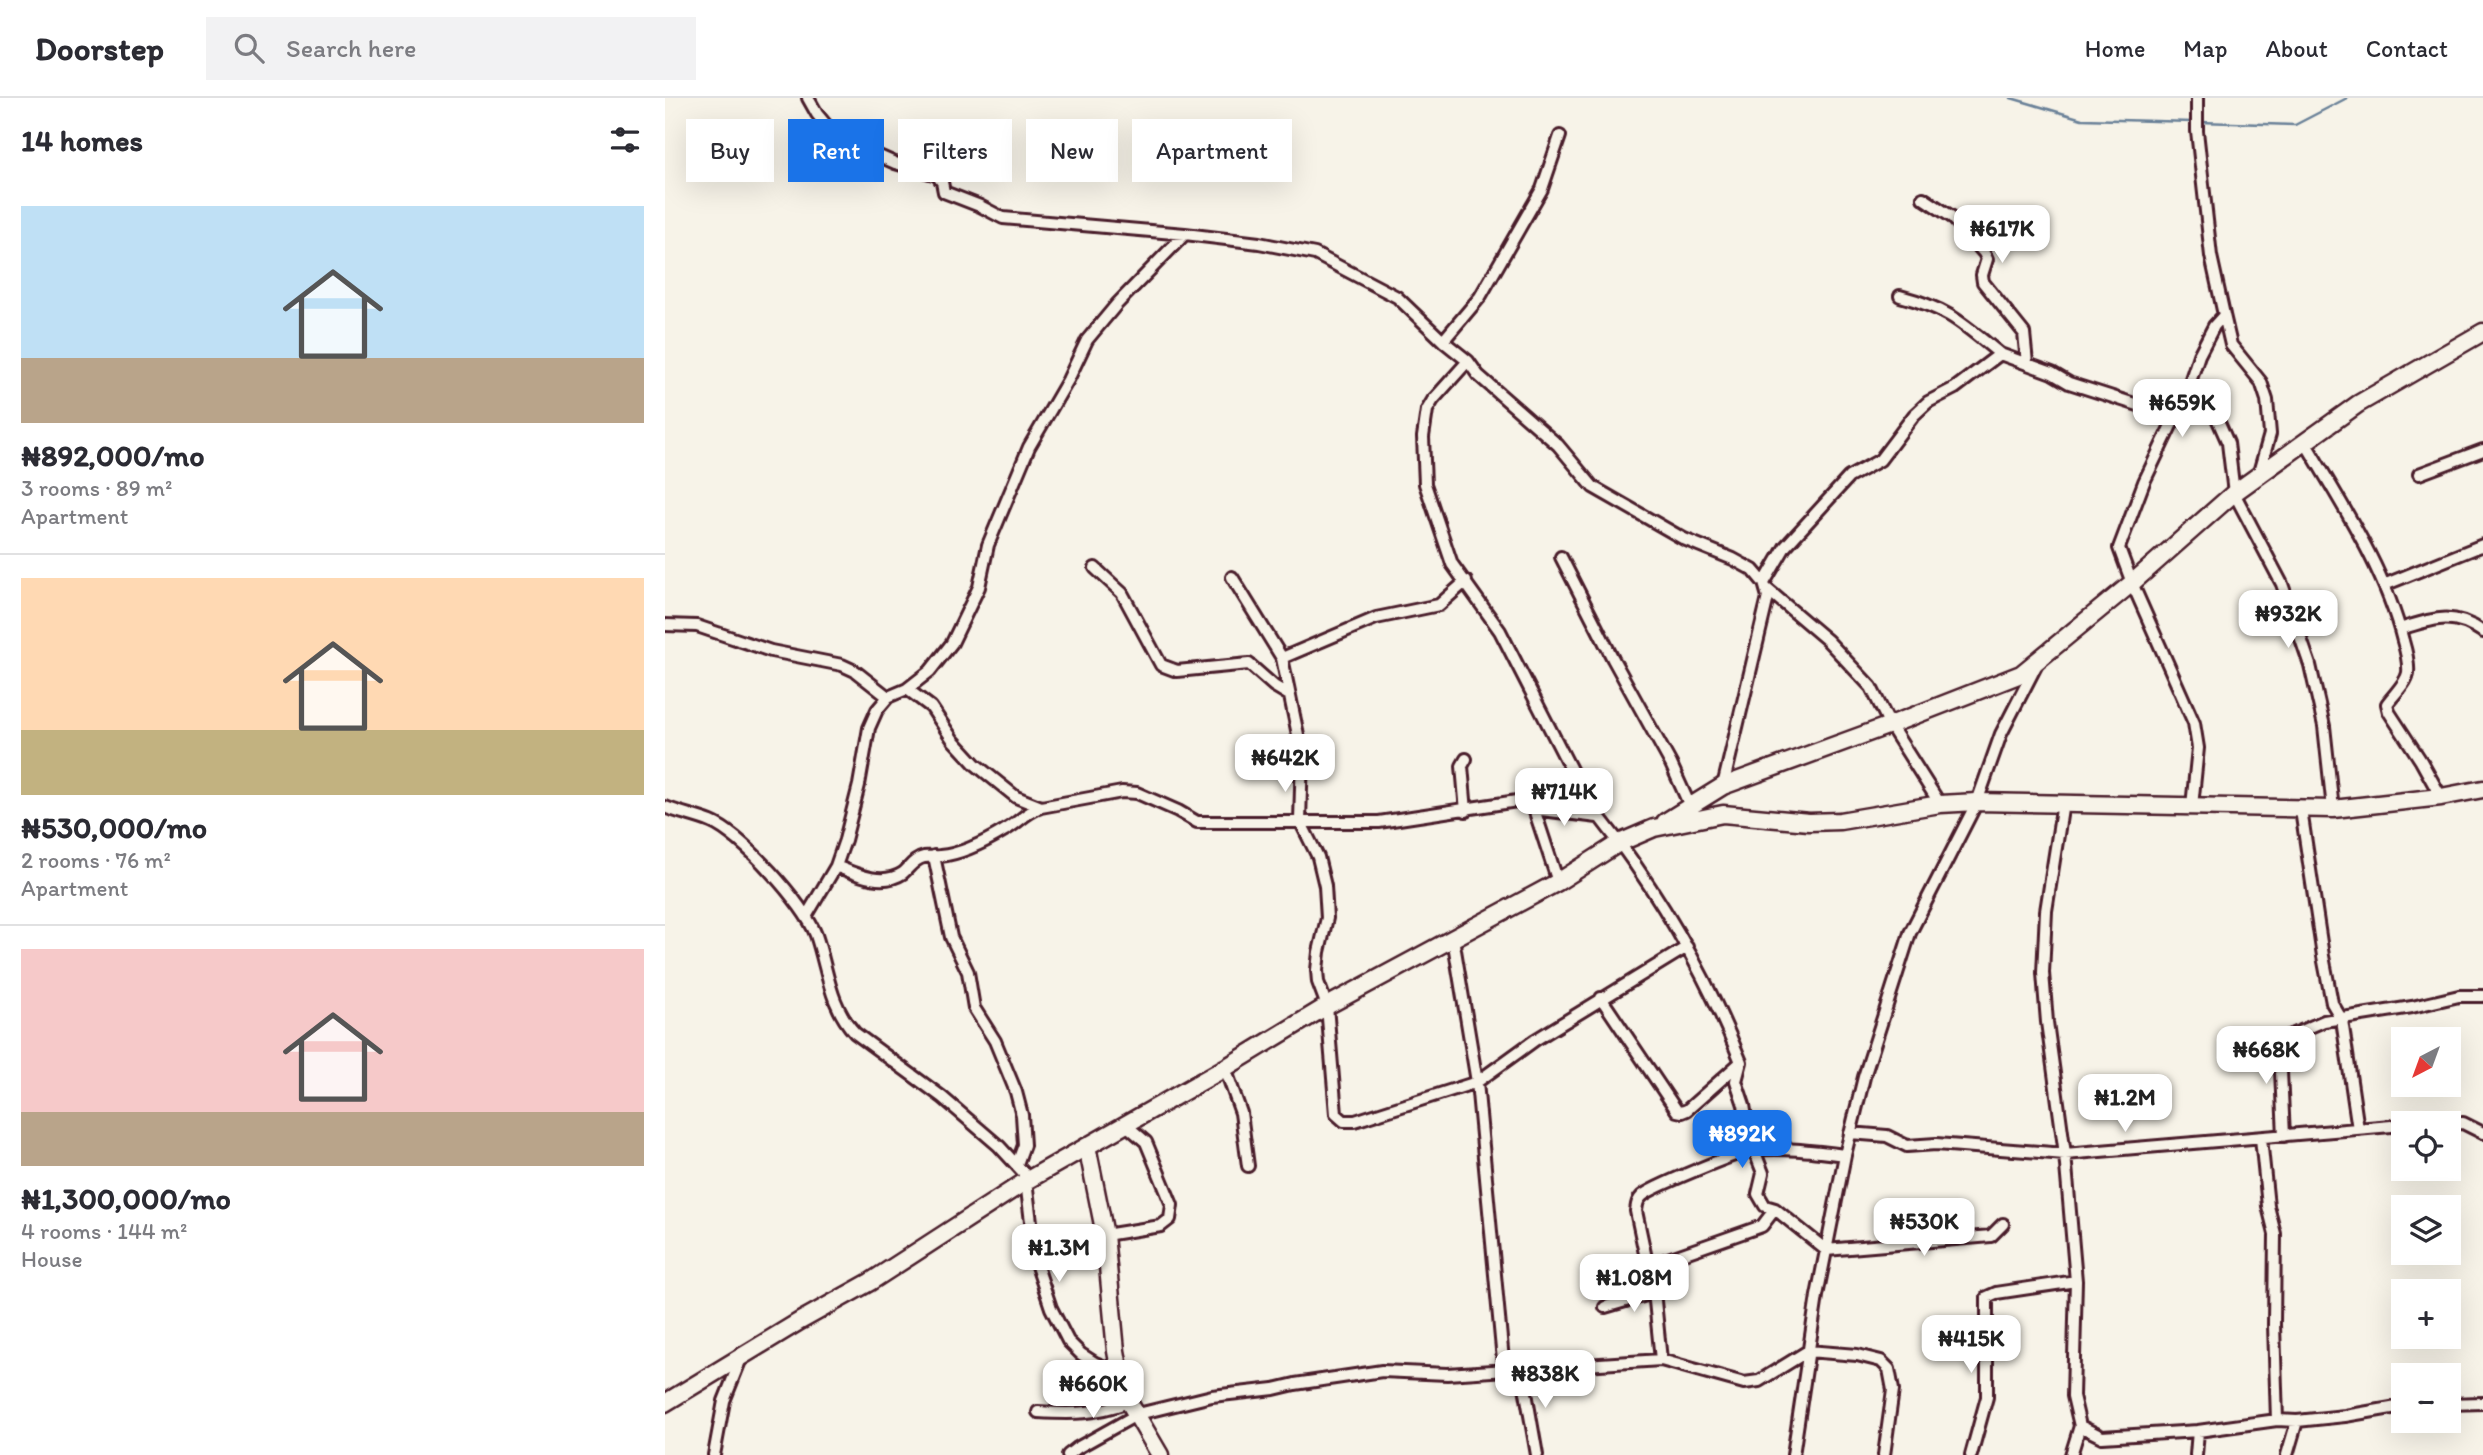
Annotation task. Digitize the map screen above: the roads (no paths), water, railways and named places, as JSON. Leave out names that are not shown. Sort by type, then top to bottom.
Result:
[{"type":"street","points":[[809,98],[817,114],[836,137],[895,163],[937,175],[944,192],[1003,218],[1185,234],[1259,243],[1315,254],[1397,297],[1558,445],[1594,487],[1684,539],[1753,570],[1766,586],[1827,640],[1871,687],[1890,725],[1940,804]]},
{"type":"street","points":[[2197,98],[2197,131],[2211,256],[2224,315],[2231,345],[2261,382],[2267,400],[2270,434],[2258,476]]},
{"type":"street","points":[[1443,341],[1480,297],[1542,189],[1560,136]]},
{"type":"street","points":[[1923,198],[1952,217],[1984,253],[1987,259],[1982,275],[1983,282],[2024,333],[2027,363]]},
{"type":"street","points":[[807,915],[836,866],[845,840],[859,785],[869,728],[877,710],[888,697],[907,690],[930,671],[952,643],[979,587],[988,545],[1029,447],[1068,380],[1087,340],[1117,304],[1185,234]]},
{"type":"street","points":[[1900,296],[1930,304],[1956,317],[2000,354],[2027,363],[2069,383],[2141,406],[2153,406],[2186,394],[2201,401],[2216,416],[2228,443],[2234,493],[2282,584],[2311,665],[2324,726],[2333,809]]},
{"type":"street","points":[[2192,806],[2198,748],[2194,723],[2119,548],[2144,482],[2186,394],[2199,355],[2214,326],[2224,315]]},
{"type":"street","points":[[665,1403],[870,1282],[1026,1181],[1225,1068],[1327,1006],[1558,882],[1619,843],[1654,828],[1723,786],[2021,674],[2132,583],[2234,493],[2358,404],[2483,332]]},
{"type":"street","points":[[1723,786],[1768,597],[1766,586],[1785,547],[1849,477],[1880,460],[1914,415],[1928,402],[1955,388],[2000,354]]},
{"type":"street","points":[[1468,360],[1427,410],[1423,437],[1425,484],[1452,564],[1500,631],[1565,761],[1598,817],[1619,843],[1687,947],[1741,1062],[1736,1081],[1744,1105],[1751,1150],[1763,1173],[1758,1194],[1765,1206],[1775,1209],[1826,1250],[1991,1236],[2003,1224]]},
{"type":"street","points":[[2305,442],[2364,544],[2384,585],[2400,629],[2408,671],[2405,680],[2387,704],[2389,712],[2441,797]]},
{"type":"street","points":[[2419,474],[2483,450]]},
{"type":"street","points":[[2384,585],[2483,545]]},
{"type":"street","points":[[1561,557],[1671,764],[1690,806]]},
{"type":"street","points":[[1095,568],[1122,593],[1161,665],[1177,671],[1249,664],[1274,686],[1290,695]]},
{"type":"street","points":[[1232,577],[1282,658],[1290,695],[1301,754],[1300,821],[1318,857],[1325,886],[1327,918],[1317,970],[1318,982],[1327,1006],[1336,1114],[1344,1121],[1355,1121],[1477,1082],[1535,1040],[1687,947]]},
{"type":"street","points":[[1282,658],[1376,618],[1439,605],[1466,581]]},
{"type":"street","points":[[2400,629],[2440,617],[2469,622],[2483,632]]},
{"type":"street","points":[[665,625],[697,625],[771,652],[842,665],[855,671],[888,697]]},
{"type":"street","points":[[1793,1455],[1826,1250],[1864,1077],[1910,933],[1977,802],[2001,734],[2038,662]]},
{"type":"street","points":[[907,690],[931,707],[953,740],[975,764],[1016,797],[1041,807]]},
{"type":"street","points":[[1466,759],[1462,766],[1466,811]]},
{"type":"street","points":[[1654,828],[1723,814],[1809,822],[1840,821],[1940,804],[1977,802],[2333,809],[2441,797],[2483,789]]},
{"type":"street","points":[[836,866],[857,875],[888,880],[902,873],[916,860],[940,857],[986,840],[1006,830],[1028,811],[1122,792],[1137,793],[1197,822],[1379,822],[1517,802],[1528,803],[1534,809],[1558,882]]},
{"type":"street","points":[[2063,803],[2046,911],[2043,973],[2065,1154],[2076,1281],[2073,1396],[2080,1426],[2071,1455]]},
{"type":"street","points":[[665,807],[711,822],[750,850],[807,915],[821,951],[835,1004],[843,1020],[855,1033],[942,1097],[1017,1164],[1026,1181],[1036,1263],[1051,1308],[1074,1348],[1095,1363],[1120,1373]]},
{"type":"street","points":[[1534,809],[1598,817]]},
{"type":"street","points":[[2301,810],[2332,1003],[2342,1020],[2358,1129]]},
{"type":"street","points":[[934,856],[951,937],[968,972],[974,1008],[995,1041],[1016,1092],[1022,1115],[1024,1145],[1017,1164]]},
{"type":"street","points":[[1453,938],[1477,1082],[1504,1371]]},
{"type":"street","points":[[2284,1136],[2280,1050],[2283,1041],[2324,1021],[2342,1020],[2459,996],[2483,996]]},
{"type":"street","points":[[1601,998],[1677,1111],[1687,1110],[1741,1062]]},
{"type":"street","points":[[1225,1068],[1241,1113],[1248,1166]]},
{"type":"street","points":[[2461,1123],[2483,1133]]},
{"type":"street","points":[[1105,1235],[1161,1226],[1170,1219],[1172,1205],[1146,1142],[1139,1133],[1125,1124]]},
{"type":"street","points":[[1850,1133],[1887,1136],[1907,1146],[1936,1144],[2065,1154],[2391,1126]]},
{"type":"street","points":[[2261,1138],[2268,1206],[2275,1234],[2277,1420]]},
{"type":"street","points":[[1087,1146],[1105,1235],[1120,1373],[1133,1408],[1160,1455]]},
{"type":"street","points":[[1661,1360],[1653,1293],[1636,1210],[1640,1198],[1645,1193],[1682,1177],[1751,1150],[1801,1149],[1845,1155]]},
{"type":"street","points":[[1648,1266],[1762,1226],[1775,1209]]},
{"type":"street","points":[[1971,1455],[1987,1397],[1987,1297],[1996,1293],[2076,1281]]},
{"type":"street","points":[[1605,1307],[1653,1293]]},
{"type":"street","points":[[1038,1412],[1102,1412],[1396,1370],[1447,1374],[1661,1360],[1744,1383],[1759,1381],[1808,1351],[1857,1355],[1881,1361],[1889,1368],[1893,1390],[1885,1455]]},
{"type":"street","points":[[714,1455],[724,1401],[742,1356]]},
{"type":"street","points":[[1522,1370],[1537,1455]]},
{"type":"street","points":[[2461,1404],[2483,1403]]},
{"type":"street","points":[[1068,1455],[1133,1408]]},
{"type":"street","points":[[2080,1426],[2102,1437],[2198,1431],[2277,1420],[2297,1421],[2391,1408]]},
{"type":"street","points":[[2287,1455],[2297,1421]]},
{"type":"street","points":[[2196,1455],[2198,1431]]},
{"type":"waterway","points":[[2011,98],[2082,119],[2193,122]]},
{"type":"waterway","points":[[2200,122],[2295,125],[2347,98]]}]
